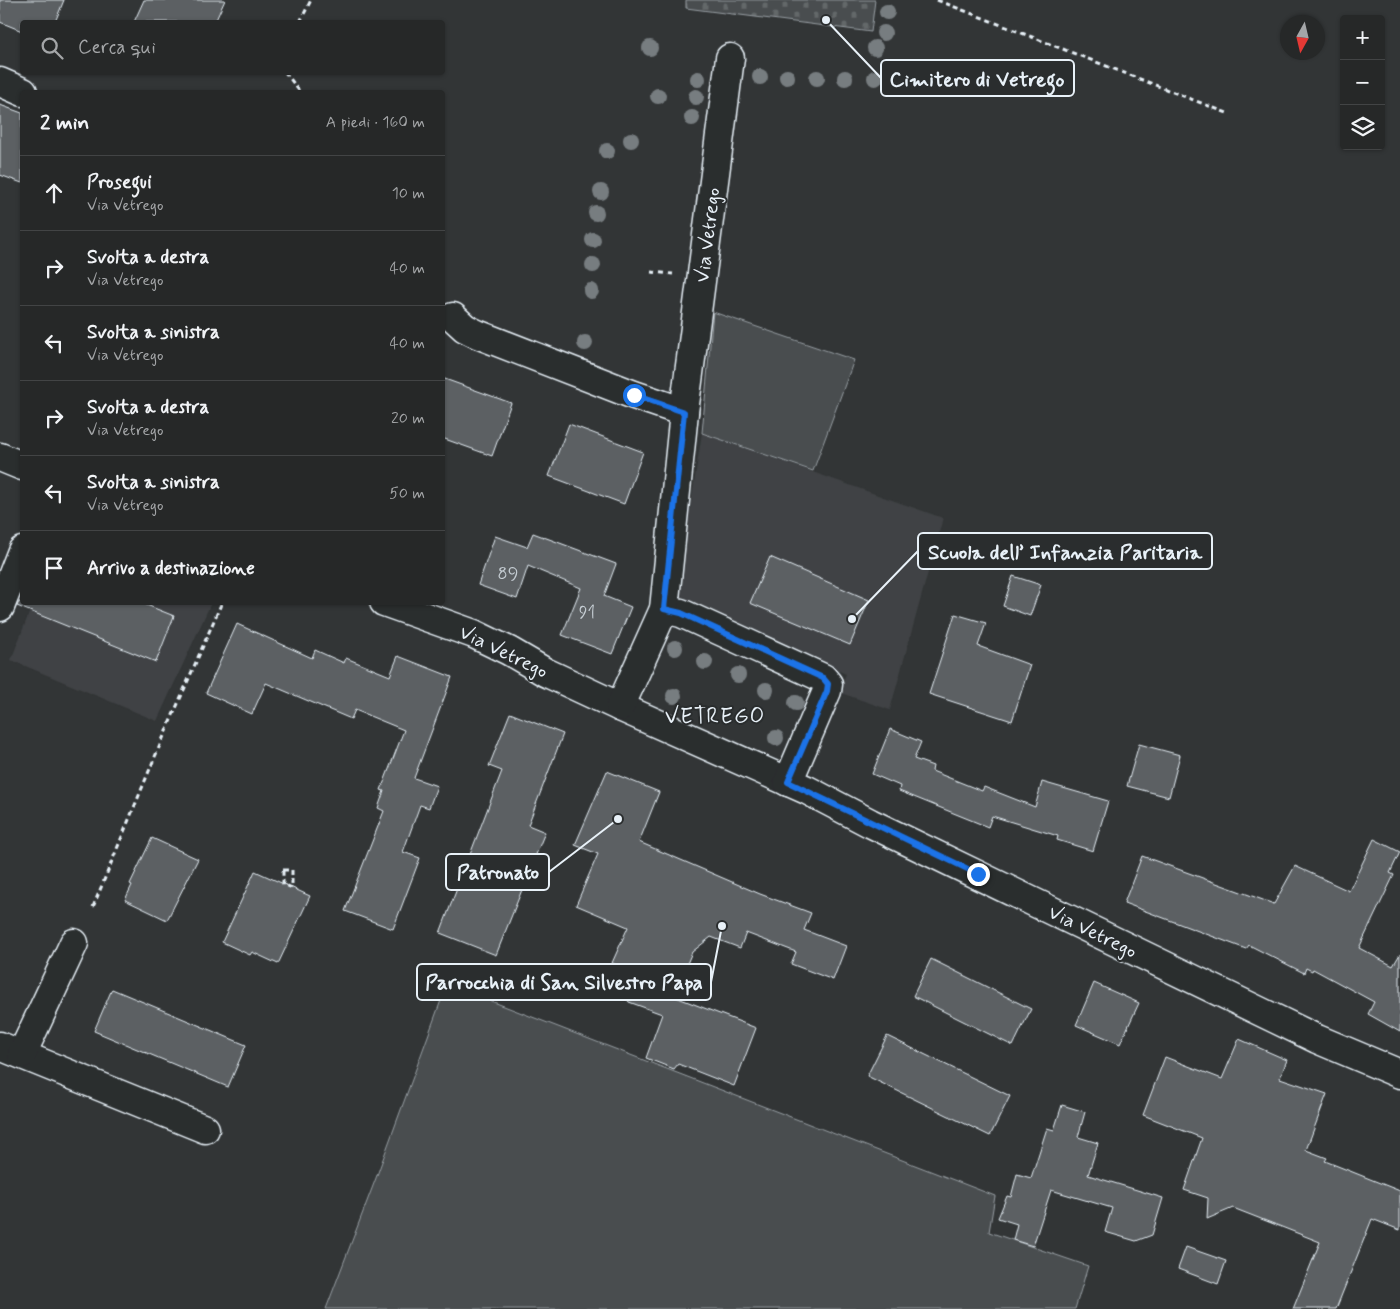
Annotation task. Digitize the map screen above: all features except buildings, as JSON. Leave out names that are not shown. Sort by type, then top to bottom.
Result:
[{"type":"street","name":"Via Vetrego","points":[[620,707],[664,609],[684,412],[730,58]]},
{"type":"street","points":[[453,317],[464,328],[476,334],[636,386],[684,412]]},
{"type":"street","points":[[0,458],[20,465]]},
{"type":"street","points":[[0,607],[20,556]]},
{"type":"street","name":"Via Vetrego","points":[[392,605],[474,634],[508,650],[545,672],[838,804],[870,823],[1317,1039],[1400,1074]]},
{"type":"street","points":[[664,609],[681,613],[823,678],[828,684],[827,691],[788,782]]},
{"type":"street","points":[[74,943],[11,1050],[205,1129]]},
{"type":"path","points":[[301,20],[311,0]]},
{"type":"path","points":[[937,0],[1227,114]]},
{"type":"path","points":[[287,75],[298,90]]},
{"type":"path","points":[[93,907],[221,605]]},
{"type":"path","points":[[283,870],[292,870],[292,888],[283,884],[283,870]]},
{"type":"shaded area","points":[[702,433],[943,518],[890,710],[838,692],[846,674],[675,602]]},
{"type":"shaded area","points":[[32,605],[210,605],[157,721],[11,660]]},
{"type":"green space","points":[[686,0],[875,0],[871,32],[686,8]]},
{"type":"green space","points":[[713,312],[854,360],[813,471],[702,433]]},
{"type":"green space","points":[[447,984],[995,1196],[989,1232],[1088,1266],[1075,1309],[326,1309]]},
{"type":"place","name":"Cimitero di Vetrego","points":[[826,20]]},
{"type":"place","name":"Scuola dell’ Infanzia Paritaria","points":[[852,619]]},
{"type":"place","name":"Patronato","points":[[618,819]]},
{"type":"place","name":"Parrocchia di San Silvestro Papa","points":[[722,926]]},
{"type":"district","name":"VETREGO","points":[[715,715]]},
{"type":"route","points":[[634,395],[684,412],[664,609],[681,613],[823,678],[828,684],[827,691],[788,782],[838,804],[870,823],[978,874]]}]
